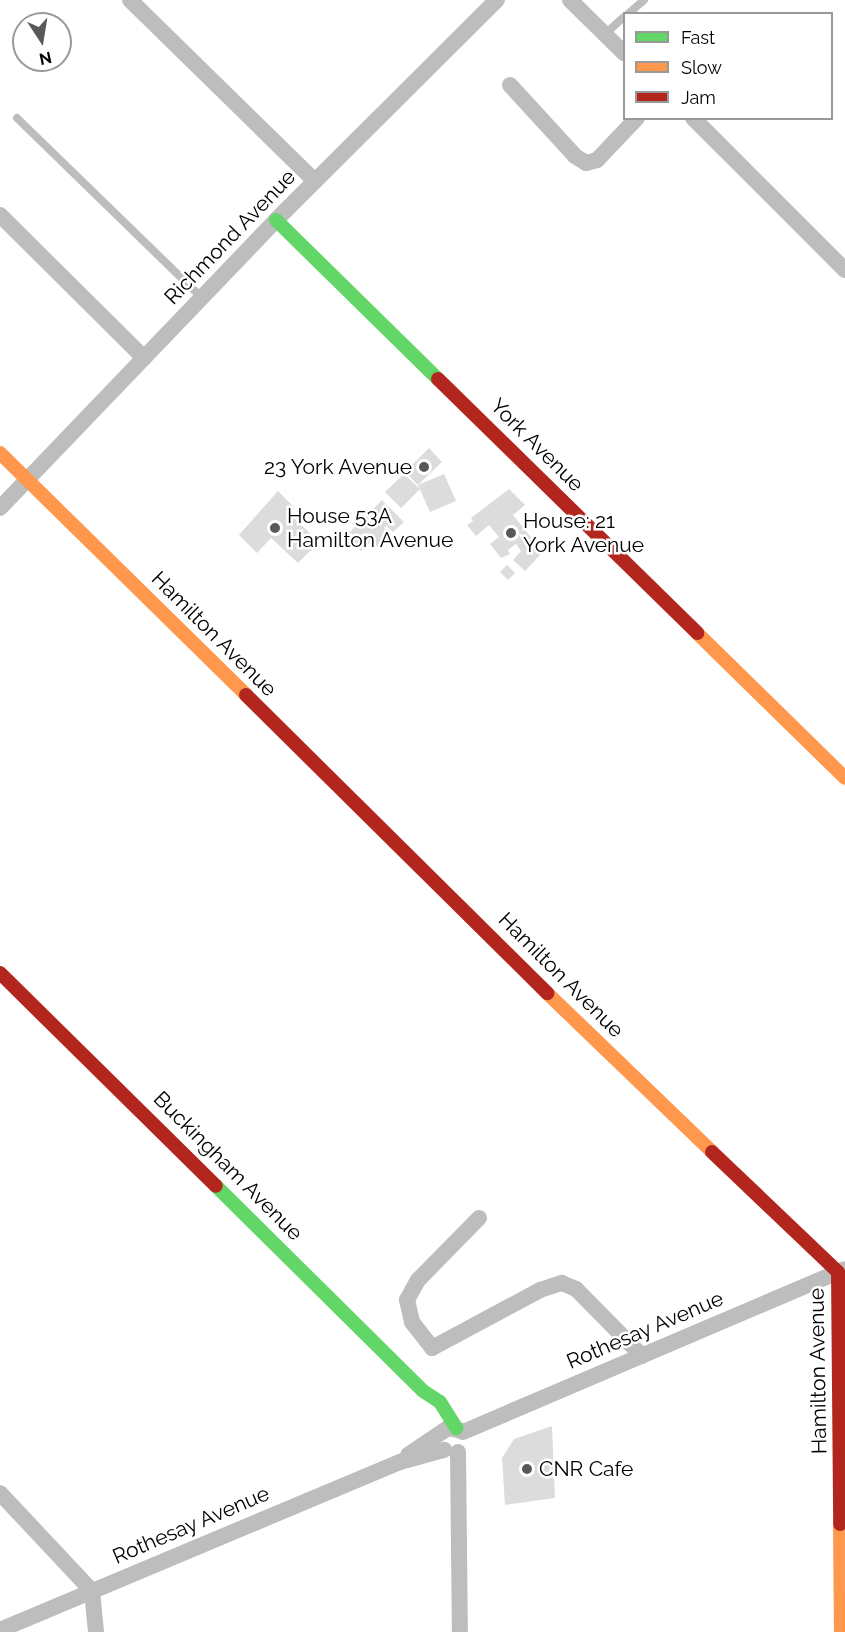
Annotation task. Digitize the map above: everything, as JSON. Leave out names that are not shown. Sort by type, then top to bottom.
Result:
[{"type":"street","points":[[130,0],[315,181]]},
{"type":"street","name":"Richmond Avenue","points":[[0,508],[276,220],[496,0]]},
{"type":"street","points":[[570,0],[623,52]]},
{"type":"street","points":[[510,85],[575,156],[585,163],[597,160],[635,120]]},
{"type":"street","points":[[695,120],[845,270]]},
{"type":"street","points":[[0,215],[144,358]]},
{"type":"street","name":"York Avenue","points":[[276,220],[845,778]]},
{"type":"street","name":"Hamilton Avenue","points":[[0,453],[635,1079],[841,1271],[841,1632]]},
{"type":"street","name":"Buckingham Avenue","points":[[0,973],[423,1391],[450,1440],[459,1498],[460,1632]]},
{"type":"street","points":[[479,1218],[418,1280],[407,1300],[412,1322],[432,1348],[540,1290],[562,1283],[576,1289],[642,1356]]},
{"type":"street","name":"Rothesay Avenue","points":[[0,1630],[400,1462],[841,1271]]},
{"type":"street","points":[[0,1493],[92,1591],[96,1632]]},
{"type":"lane","points":[[630,12],[644,0]]},
{"type":"lane","points":[[605,34],[623,18]]},
{"type":"lane","points":[[17,118],[203,298]]},
{"type":"building","name":"23 York Avenue","points":[[429,448],[442,462],[418,485],[405,472]]},
{"type":"building","points":[[404,474],[420,489],[401,508],[385,492]]},
{"type":"building","points":[[444,474],[456,501],[430,512],[418,485]]},
{"type":"building","name":"House: 21 York Avenue","points":[[509,489],[525,505],[513,515],[543,552],[525,571],[513,560],[521,551],[516,544],[508,550],[510,554],[501,558],[490,544],[499,537],[489,525],[476,536],[467,525],[473,521],[471,518]]},
{"type":"building","name":"House 53A Hamilton Avenue","points":[[278,491],[294,507],[289,513],[319,542],[298,563],[271,538],[257,553],[239,535]]},
{"type":"building","points":[[382,500],[404,522],[393,532],[386,526],[384,528],[390,534],[377,547],[371,542],[361,551],[346,536]]},
{"type":"building","points":[[507,565],[515,573],[508,580],[500,572]]},
{"type":"building","points":[[552,1426],[555,1498],[505,1505],[502,1458],[514,1439]]},
{"type":"traffic: fast","points":[[276,220],[438,379]]},
{"type":"traffic: fast","points":[[216,1186],[423,1391],[440,1402],[456,1428]]},
{"type":"traffic: slow","points":[[0,453],[246,695]]},
{"type":"traffic: slow","points":[[697,633],[845,778]]},
{"type":"traffic: slow","points":[[547,993],[712,1152]]},
{"type":"traffic: slow","points":[[840,1524],[841,1632]]},
{"type":"traffic: jam","points":[[438,379],[697,633]]},
{"type":"traffic: jam","points":[[246,695],[547,993]]},
{"type":"traffic: jam","points":[[0,973],[216,1186]]},
{"type":"traffic: jam","points":[[712,1152],[838,1272],[840,1524]]},
{"type":"place","name":"23 York Avenue","points":[[424,467]]},
{"type":"place","name":"House 53A Hamilton Avenue","points":[[275,528]]},
{"type":"place","name":"House: 21 York Avenue","points":[[511,533]]},
{"type":"place","name":"CNR Cafe","points":[[527,1469]]}]
